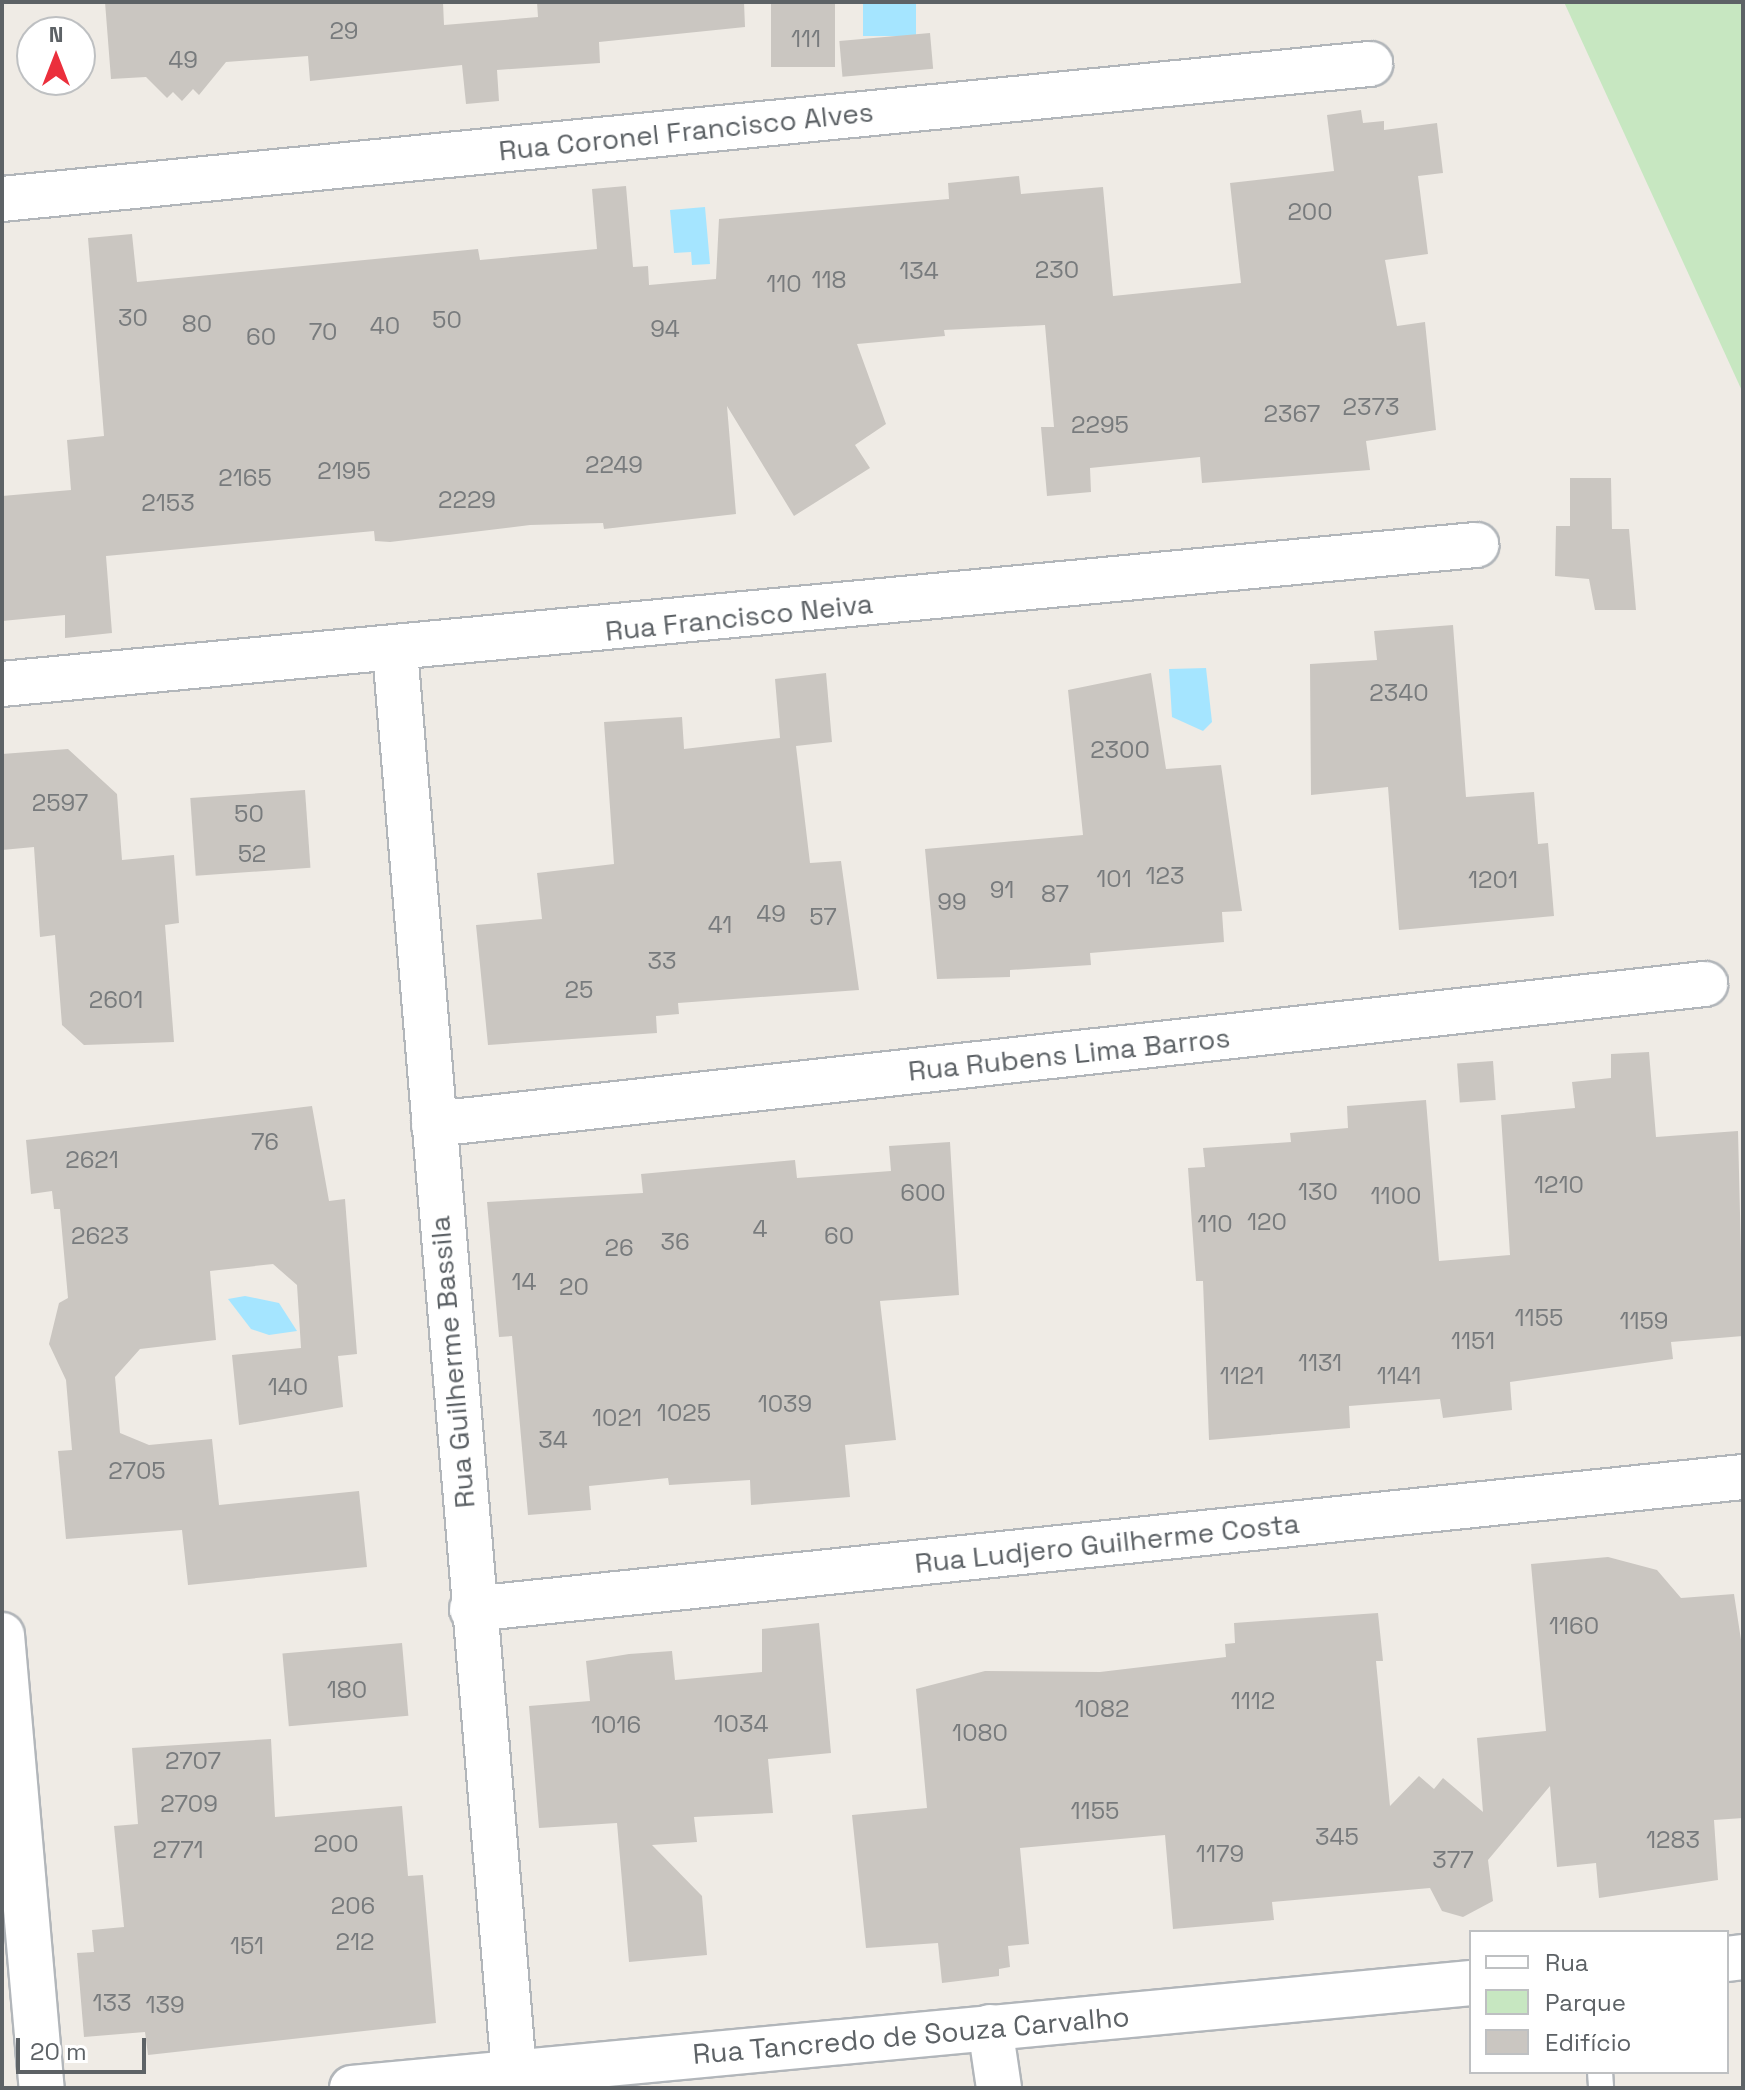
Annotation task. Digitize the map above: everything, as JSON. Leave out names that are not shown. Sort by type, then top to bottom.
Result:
[{"type":"street","name":"Rua Coronel Francisco Alves","points":[[2,199],[1370,64]]},
{"type":"street","name":"Rua Francisco Neiva","points":[[2,684],[395,651],[1476,545]]},
{"type":"street","name":"Rua Guilherme Bassila","points":[[395,651],[472,1609],[514,2072]]},
{"type":"street","name":"Rua Rubens Lima Barros","points":[[434,1124],[1705,984]]},
{"type":"street","name":"Rua Ludjero Guilherme Costa","points":[[472,1609],[1743,1477]]},
{"type":"street","points":[[2,1635],[42,2088]]},
{"type":"street","name":"Rua Tancredo de Souza Carvalho","points":[[352,2088],[1469,1983]]},
{"type":"street","points":[[990,2027],[999,2088]]},
{"type":"green space","points":[[1564,2],[1743,2],[1743,393]]},
{"type":"water","points":[[863,2],[916,2],[916,36],[863,36]]},
{"type":"water","points":[[705,207],[710,264],[692,265],[691,252],[674,253],[670,210]]},
{"type":"water","points":[[1206,668],[1212,722],[1203,731],[1172,717],[1169,669]]},
{"type":"water","points":[[245,1296],[279,1303],[297,1331],[269,1335],[251,1329],[228,1299]]},
{"type":"building","points":[[105,2],[443,2],[444,25],[538,17],[537,2],[744,2],[745,27],[599,42],[600,63],[497,70],[499,101],[466,104],[462,65],[310,81],[308,56],[226,62],[199,95],[193,89],[182,101],[173,92],[167,98],[146,77],[111,79]]},
{"type":"building","points":[[771,2],[835,2],[835,67],[771,67]]},
{"type":"building","points":[[930,33],[933,69],[842,77],[839,41]]},
{"type":"building","points":[[1361,110],[1363,123],[1384,121],[1384,130],[1437,123],[1443,173],[1418,176],[1428,254],[1385,260],[1397,326],[1425,322],[1436,430],[1366,441],[1370,470],[1202,483],[1200,457],[1090,468],[1091,492],[1047,496],[1041,427],[1054,427],[1045,325],[944,330],[945,336],[857,344],[886,424],[855,445],[870,468],[794,516],[727,406],[736,514],[604,529],[603,523],[530,525],[390,542],[375,541],[374,531],[106,556],[112,633],[65,638],[65,615],[2,621],[2,496],[71,490],[67,440],[104,436],[88,238],[132,234],[137,282],[478,249],[480,260],[597,249],[592,189],[626,186],[633,267],[648,266],[649,285],[716,279],[719,219],[949,199],[948,183],[1019,176],[1021,194],[1103,187],[1113,296],[1241,283],[1230,183],[1334,171],[1327,115]]},
{"type":"building","points":[[1570,478],[1611,478],[1612,529],[1629,529],[1636,610],[1595,610],[1589,579],[1555,576],[1556,526],[1570,526]]},
{"type":"building","points":[[1453,625],[1466,797],[1534,792],[1538,844],[1548,843],[1554,916],[1399,930],[1388,787],[1311,795],[1310,664],[1377,660],[1374,631]]},
{"type":"building","points":[[826,673],[832,742],[796,746],[810,863],[841,861],[859,990],[678,1003],[679,1014],[656,1016],[657,1033],[488,1045],[476,925],[542,919],[537,873],[614,864],[604,722],[682,717],[684,749],[780,738],[775,679]]},
{"type":"building","points":[[1151,673],[1166,769],[1221,765],[1242,911],[1222,912],[1224,942],[1090,953],[1091,965],[1010,970],[1010,977],[937,979],[925,849],[1083,835],[1068,690]]},
{"type":"building","points":[[68,749],[117,794],[122,860],[174,855],[179,923],[165,925],[174,1042],[84,1045],[62,1025],[55,935],[40,937],[34,847],[2,850],[2,754]]},
{"type":"building","points":[[305,790],[310,868],[196,876],[190,798]]},
{"type":"building","points":[[1649,1052],[1656,1137],[1738,1131],[1743,1336],[1671,1342],[1673,1359],[1510,1382],[1512,1410],[1443,1418],[1440,1399],[1349,1406],[1350,1428],[1209,1440],[1203,1281],[1196,1281],[1188,1168],[1205,1167],[1203,1148],[1291,1142],[1290,1133],[1348,1128],[1347,1106],[1426,1100],[1439,1261],[1510,1255],[1501,1115],[1575,1108],[1572,1082],[1611,1078],[1611,1054]]},
{"type":"building","points":[[1493,1061],[1496,1100],[1460,1102],[1457,1064]]},
{"type":"building","points":[[312,1106],[329,1201],[345,1199],[357,1354],[338,1356],[343,1407],[239,1425],[232,1355],[301,1348],[297,1285],[273,1264],[210,1271],[216,1340],[140,1349],[115,1377],[120,1433],[149,1445],[212,1439],[219,1505],[359,1491],[367,1567],[188,1585],[182,1530],[66,1539],[58,1451],[72,1450],[66,1380],[49,1344],[59,1303],[68,1298],[60,1209],[54,1209],[52,1191],[31,1194],[26,1140]]},
{"type":"building","points":[[950,1142],[959,1295],[880,1301],[896,1440],[845,1445],[850,1497],[751,1505],[750,1480],[669,1485],[668,1478],[589,1486],[591,1510],[528,1515],[512,1336],[499,1337],[487,1202],[643,1193],[641,1174],[795,1160],[797,1178],[891,1171],[889,1146]]},
{"type":"building","points":[[1608,1557],[1657,1570],[1681,1598],[1734,1594],[1743,1653],[1743,1818],[1714,1820],[1718,1880],[1599,1898],[1596,1863],[1557,1867],[1550,1786],[1488,1860],[1493,1901],[1463,1917],[1442,1911],[1430,1888],[1272,1902],[1274,1920],[1173,1929],[1165,1835],[1020,1848],[1029,1944],[1008,1946],[1010,1967],[999,1969],[999,1976],[942,1983],[938,1943],[866,1948],[852,1815],[927,1808],[916,1689],[985,1671],[1100,1672],[1226,1657],[1225,1644],[1235,1643],[1234,1623],[1378,1613],[1383,1661],[1376,1661],[1390,1806],[1419,1776],[1434,1789],[1443,1778],[1483,1812],[1477,1738],[1546,1731],[1531,1564]]},
{"type":"building","points":[[819,1623],[831,1753],[768,1759],[773,1813],[694,1817],[697,1842],[652,1845],[702,1896],[707,1955],[629,1962],[617,1823],[539,1828],[529,1706],[590,1701],[586,1661],[629,1654],[672,1651],[675,1680],[762,1672],[762,1629]]},
{"type":"building","points":[[402,1643],[408,1716],[289,1726],[282,1653]]},
{"type":"building","points":[[271,1739],[275,1817],[402,1806],[408,1876],[423,1875],[436,2023],[148,2055],[145,2032],[84,2037],[77,1953],[94,1952],[92,1930],[124,1927],[114,1826],[138,1824],[132,1748]]}]
